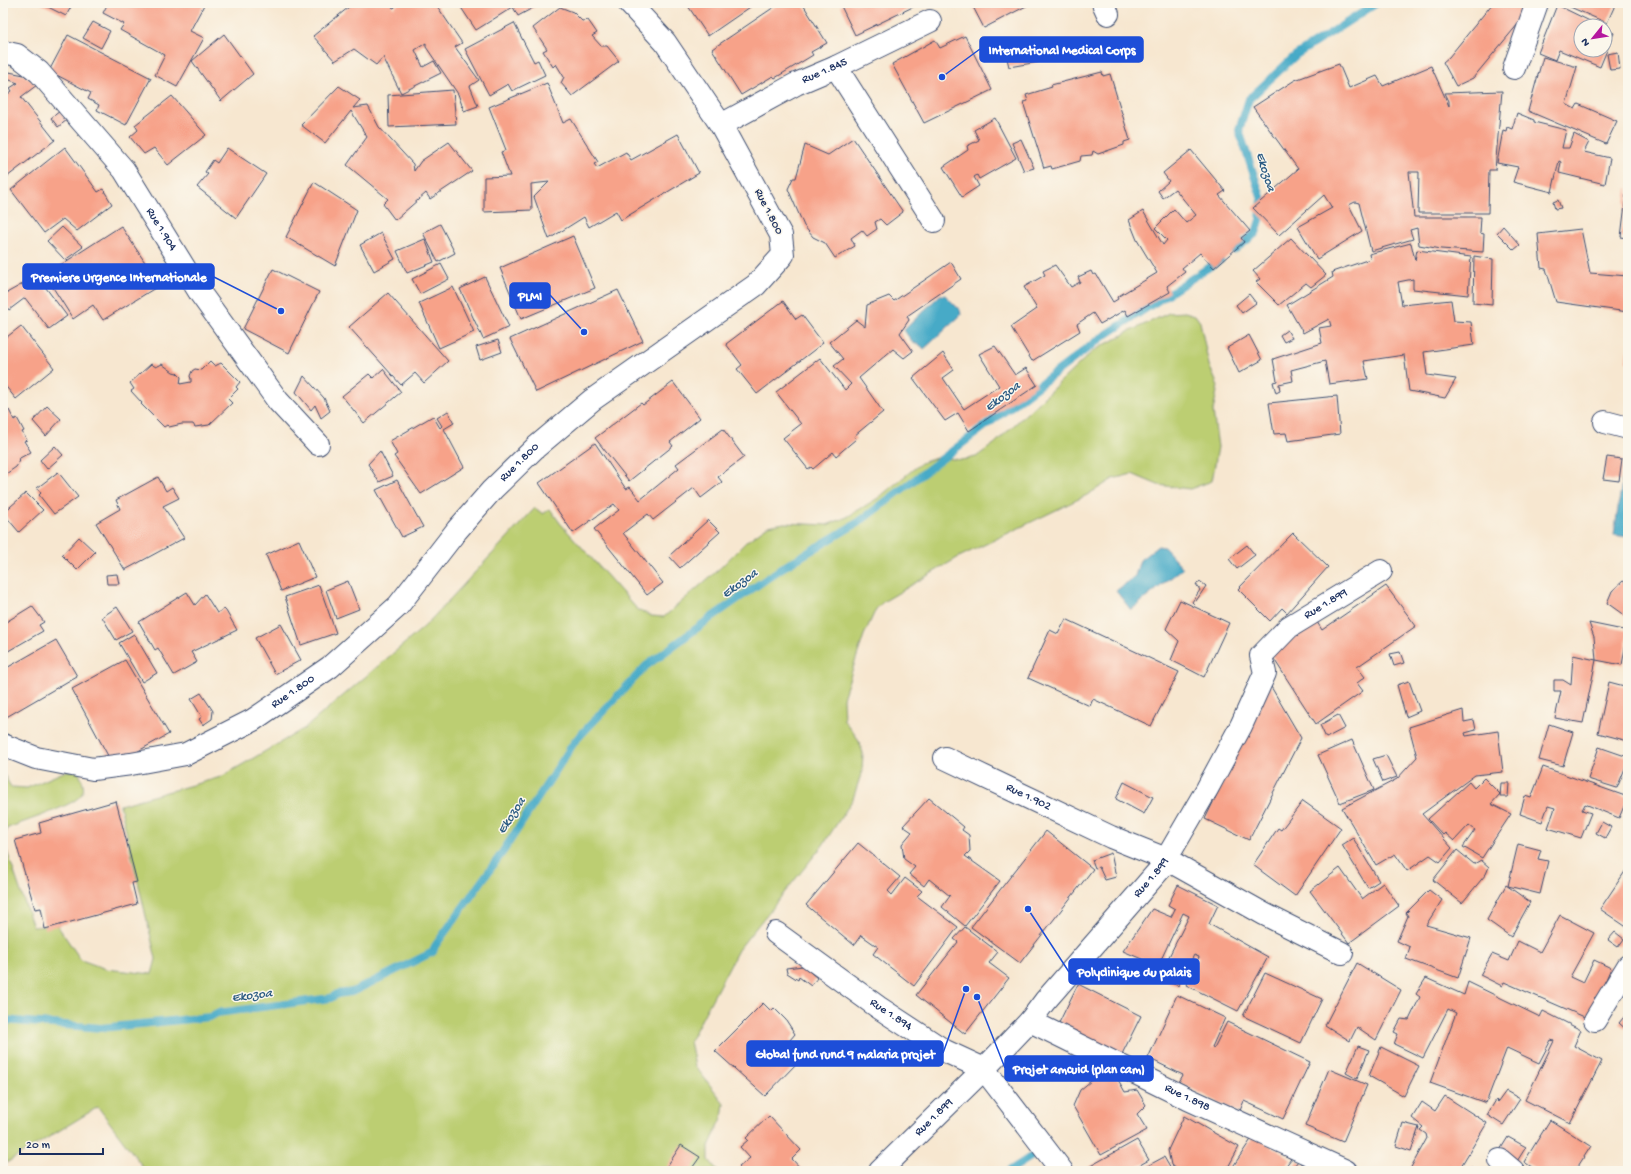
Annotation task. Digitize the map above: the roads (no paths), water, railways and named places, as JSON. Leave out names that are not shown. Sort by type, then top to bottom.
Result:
[{"type":"street","name":"Rue 1.800","points":[[3,745],[36,758],[93,769],[186,754],[253,720],[330,667],[398,606],[457,530],[492,490],[535,448],[592,400],[756,285],[783,256],[781,235],[721,125],[665,42],[629,3]]},
{"type":"street","points":[[1514,68],[1537,3]]},
{"type":"street","name":"Rue 1.845","points":[[721,125],[796,84],[836,67],[930,21]]},
{"type":"street","name":"Rue 1.904","points":[[3,52],[17,55],[39,72],[124,170],[200,293],[278,401],[318,444]]},
{"type":"street","points":[[836,67],[934,221]]},
{"type":"street","points":[[1605,422],[1628,428]]},
{"type":"street","name":"Rue 1.899","points":[[880,1171],[984,1069],[1030,1021],[1045,1001],[1160,868],[1242,726],[1265,673],[1261,656],[1289,627],[1381,571]]},
{"type":"street","name":"Rue 1.902","points":[[945,758],[1111,837],[1166,859],[1264,914],[1342,953]]},
{"type":"street","name":"Rue 1.894","points":[[776,933],[878,1007],[939,1047],[984,1069],[1062,1171]]},
{"type":"street","points":[[1595,1020],[1628,966]]},
{"type":"street","name":"Rue 1.898","points":[[1030,1021],[1188,1099],[1346,1171]]},
{"type":"water","points":[[940,295],[945,295],[960,310],[961,315],[924,349],[920,345],[913,343],[904,330]]},
{"type":"water","points":[[1623,475],[1628,475],[1628,537],[1614,535]]},
{"type":"water","points":[[1158,546],[1164,547],[1183,568],[1131,610],[1116,591],[1135,576],[1140,560]]},
{"type":"waterway","name":"Ekozoa","points":[[1234,250],[1256,233],[1260,220],[1262,200],[1239,130],[1249,99],[1296,55],[1377,3]]},
{"type":"waterway","name":"Ekozoa","points":[[3,1020],[101,1028],[210,1017],[217,1013],[331,998],[337,994],[352,992],[433,952],[435,946],[502,853],[575,741],[646,666],[782,568],[859,522],[1101,338],[1220,260]]},
{"type":"waterway","points":[[1009,1171],[1032,1156]]},
{"type":"place","name":"International Medical Corps","points":[[942,77]]},
{"type":"place","name":"Premiere Urgence Internationale","points":[[281,311]]},
{"type":"place","name":"PLMI","points":[[584,332]]},
{"type":"place","name":"Polyclinique du palais","points":[[1028,909]]},
{"type":"place","name":"Global fund rund 9 malaria projet","points":[[966,989]]},
{"type":"place","name":"Projet amcuid (plan cam)","points":[[977,997]]}]
